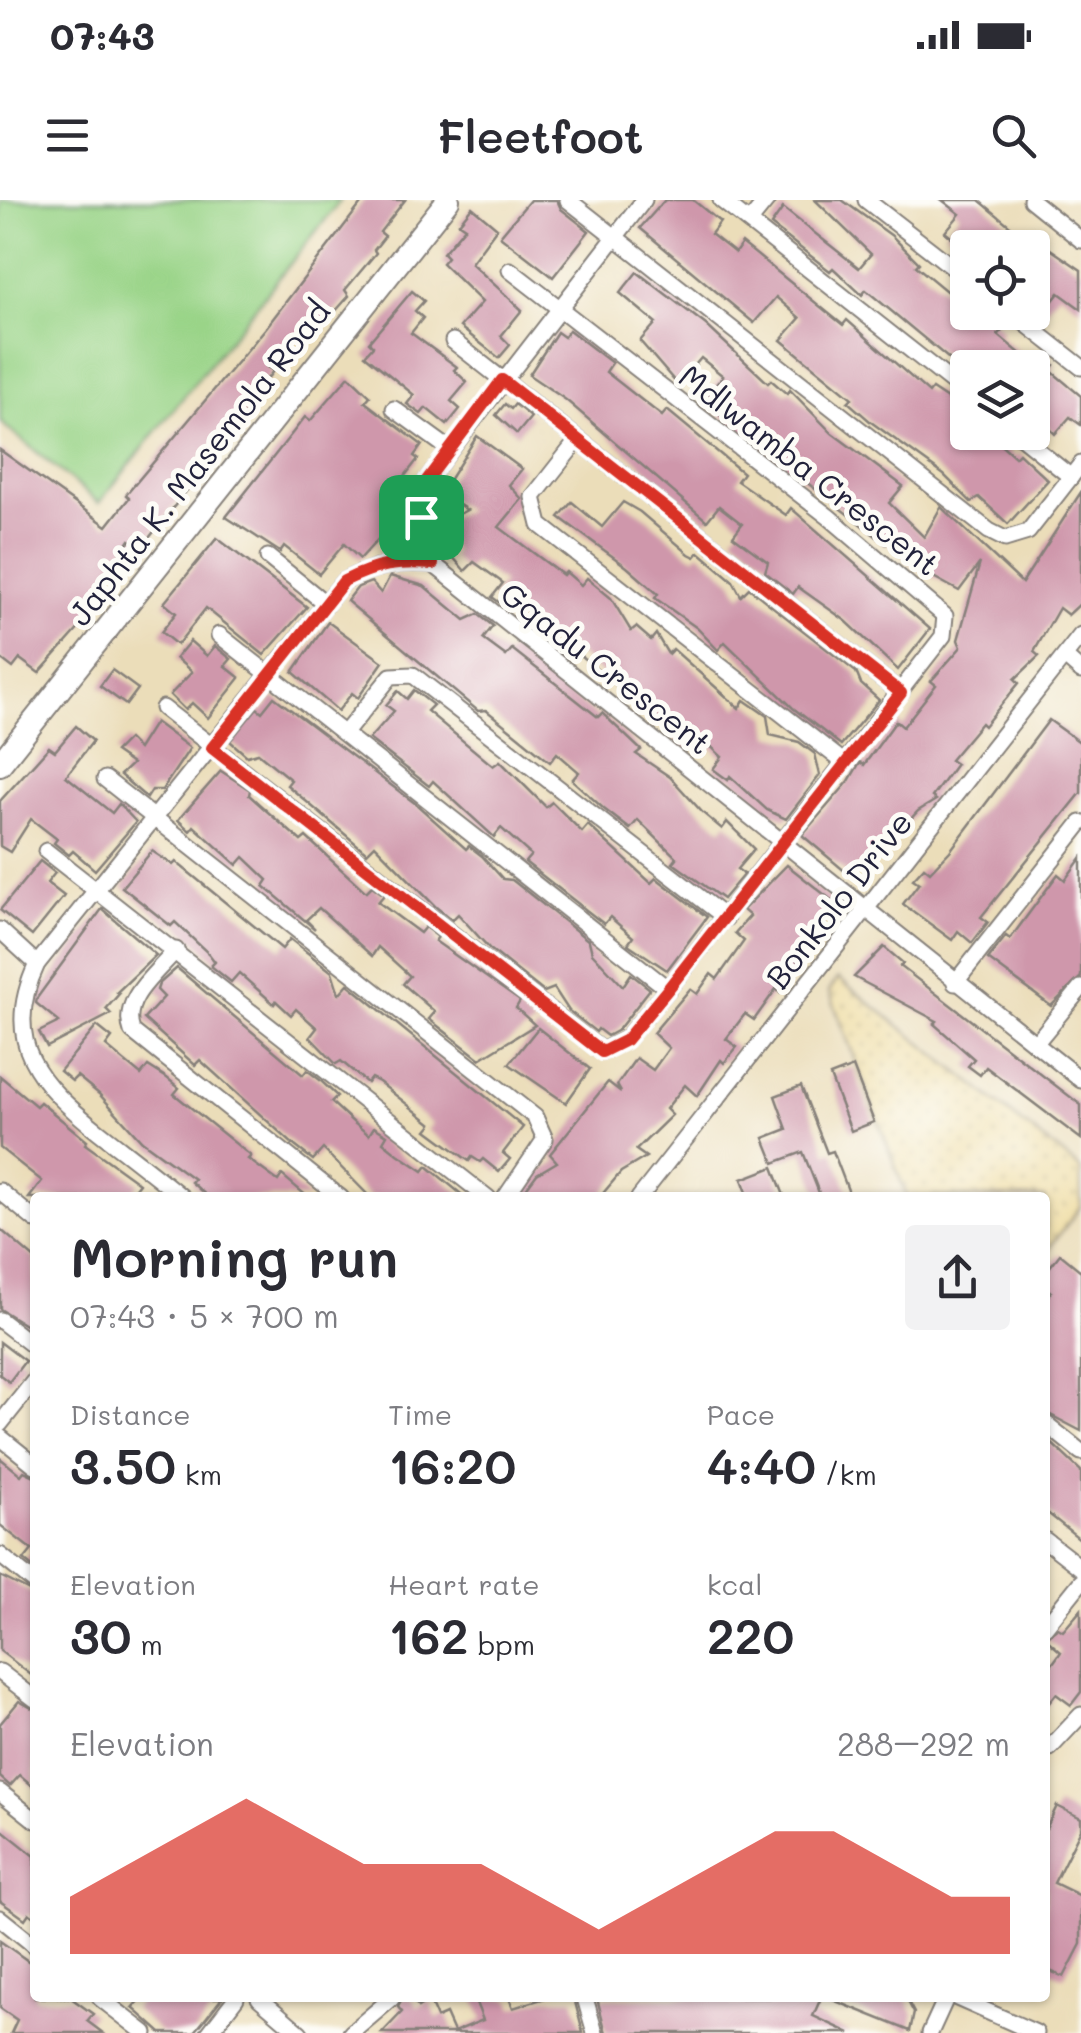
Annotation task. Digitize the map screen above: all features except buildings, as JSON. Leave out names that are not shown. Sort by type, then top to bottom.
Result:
[{"type":"main road","name":"Japhta K. Masemola Road","points":[[0,764],[448,200]]},
{"type":"street","points":[[568,200],[989,531],[1006,539],[1028,532],[1076,470],[1044,450]]},
{"type":"street","points":[[175,1192],[41,1086],[19,1051],[15,1004],[37,964],[344,581],[374,566],[400,561],[433,564],[421,517],[427,480],[558,306],[644,200]]},
{"type":"street","points":[[721,200],[950,381]]},
{"type":"street","points":[[749,222],[766,200]]},
{"type":"street","points":[[866,200],[950,265]]},
{"type":"street","points":[[1031,200],[1081,240]]},
{"type":"street","name":"Mdlwamba Crescent","points":[[212,748],[602,1052],[626,1040],[668,989],[943,636],[945,616],[939,607],[510,270]]},
{"type":"street","points":[[1034,330],[1081,366]]},
{"type":"street","points":[[453,341],[901,693]]},
{"type":"street","points":[[394,409],[450,449]]},
{"type":"street","points":[[577,440],[533,498],[540,524],[846,764]]},
{"type":"street","points":[[268,557],[326,604]]},
{"type":"street","name":"Gqadu Crescent","points":[[433,564],[1081,1080]]},
{"type":"street","name":"Bonkolo Drive","points":[[643,1192],[1081,634]]},
{"type":"street","points":[[220,635],[668,989]]},
{"type":"street","points":[[1065,657],[1081,671]]},
{"type":"street","points":[[345,733],[391,676],[413,675],[726,918]]},
{"type":"street","points":[[163,708],[212,748]]},
{"type":"street","points":[[104,779],[536,1117],[545,1138],[508,1192]]},
{"type":"street","points":[[955,983],[1081,823]]},
{"type":"street","points":[[46,850],[480,1192]]},
{"type":"street","points":[[0,930],[37,964]]},
{"type":"street","points":[[176,950],[131,1002],[128,1020],[132,1031],[333,1192]]},
{"type":"street","points":[[1035,1044],[1081,988]]},
{"type":"street","points":[[0,1191],[30,1216]]},
{"type":"street","points":[[0,1320],[30,1344]]},
{"type":"street","points":[[0,1424],[30,1386]]},
{"type":"street","points":[[1050,1427],[1081,1452]]},
{"type":"street","points":[[0,1437],[30,1460]]},
{"type":"street","points":[[1050,1544],[1081,1568]]},
{"type":"street","points":[[0,1555],[30,1579]]},
{"type":"street","points":[[1050,1621],[1081,1582]]},
{"type":"street","points":[[0,1672],[30,1695]]},
{"type":"street","points":[[1050,1748],[1081,1714]]},
{"type":"street","points":[[0,1792],[30,1816]]},
{"type":"street","points":[[0,1918],[30,1942]]},
{"type":"street","points":[[105,2002],[145,2033]]},
{"type":"street","points":[[209,2033],[233,2002]]},
{"type":"street","points":[[264,2002],[300,2033]]},
{"type":"street","points":[[351,2033],[387,2002]]},
{"type":"street","points":[[587,2002],[595,2033]]},
{"type":"street","points":[[930,2033],[944,2002]]},
{"type":"street","points":[[965,2002],[1036,2033]]},
{"type":"green space","points":[[0,200],[341,200],[99,503],[0,422]]},
{"type":"sand","points":[[838,978],[1081,1169],[1081,1206],[1050,1246],[1050,1192],[905,1192],[829,991]]},
{"type":"route","points":[[502,380],[901,693],[684,969],[626,1040],[614,1048],[602,1052],[590,1045],[212,748],[344,581],[374,566],[400,561],[433,564],[421,517],[427,480],[502,380]]}]
